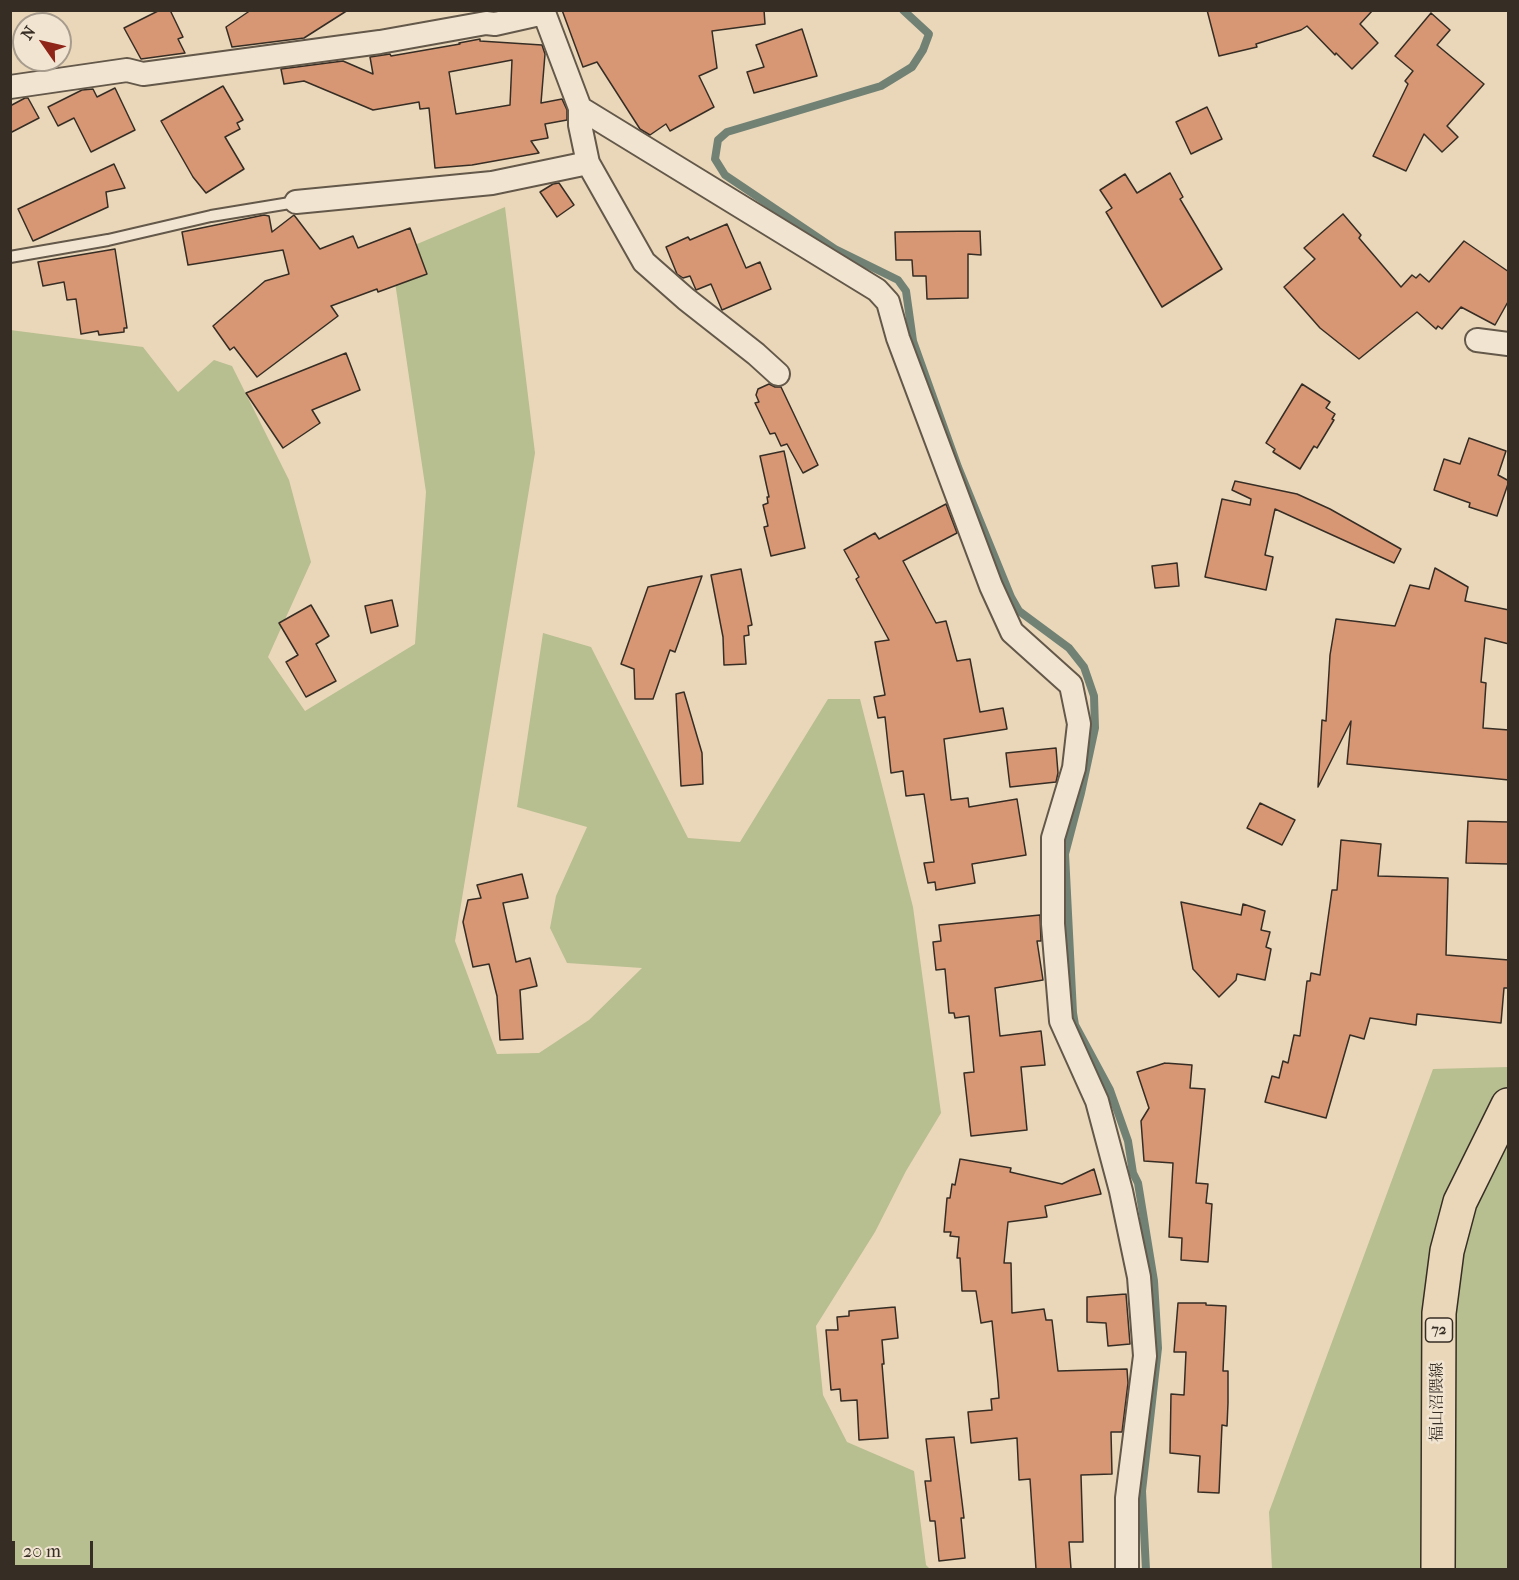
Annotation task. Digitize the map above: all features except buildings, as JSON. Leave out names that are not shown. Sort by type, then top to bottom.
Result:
[{"type":"main road","name":"福山沼隈線","points":[[1438,1569],[1439,1313],[1447,1251],[1460,1202],[1509,1105]]},
{"type":"street","points":[[10,87],[127,70],[143,74],[380,42],[486,23],[495,24],[544,12],[580,108],[580,125],[588,163],[644,262],[778,374]]},
{"type":"street","points":[[580,108],[877,290],[888,302],[898,338],[979,554],[1012,632],[1071,685],[1079,724],[1074,768],[1053,838],[1053,924],[1061,1021],[1097,1101],[1121,1191],[1139,1277],[1145,1356],[1127,1498],[1127,1569]]},
{"type":"street","points":[[296,202],[492,183],[588,163]]},
{"type":"street","points":[[1477,340],[1509,344]]},
{"type":"lane","points":[[10,257],[108,240],[211,216],[296,202]]},
{"type":"green space","points":[[505,207],[535,453],[455,941],[497,1054],[539,1053],[589,1020],[642,968],[567,963],[550,928],[556,896],[587,827],[517,807],[543,633],[591,647],[688,838],[740,842],[828,699],[860,699],[913,907],[941,1113],[906,1171],[875,1232],[816,1326],[823,1395],[847,1442],[914,1471],[926,1565],[930,1569],[11,1569],[10,330],[143,347],[178,392],[214,360],[232,366],[289,480],[311,562],[268,657],[305,711],[415,644],[426,492],[391,255]]},
{"type":"green space","points":[[1508,1067],[1508,1569],[1272,1569],[1269,1512],[1433,1069]]},
{"type":"waterway","points":[[903,10],[929,34],[923,50],[912,67],[881,86],[727,132],[718,140],[715,159],[725,175],[835,249],[898,280],[906,291],[913,341],[958,467],[1011,597],[1019,611],[1069,648],[1084,667],[1094,696],[1095,728],[1065,854],[1073,1013],[1075,1025],[1110,1090],[1128,1141],[1133,1173],[1138,1183],[1154,1281],[1158,1348],[1142,1491],[1146,1570]]}]
